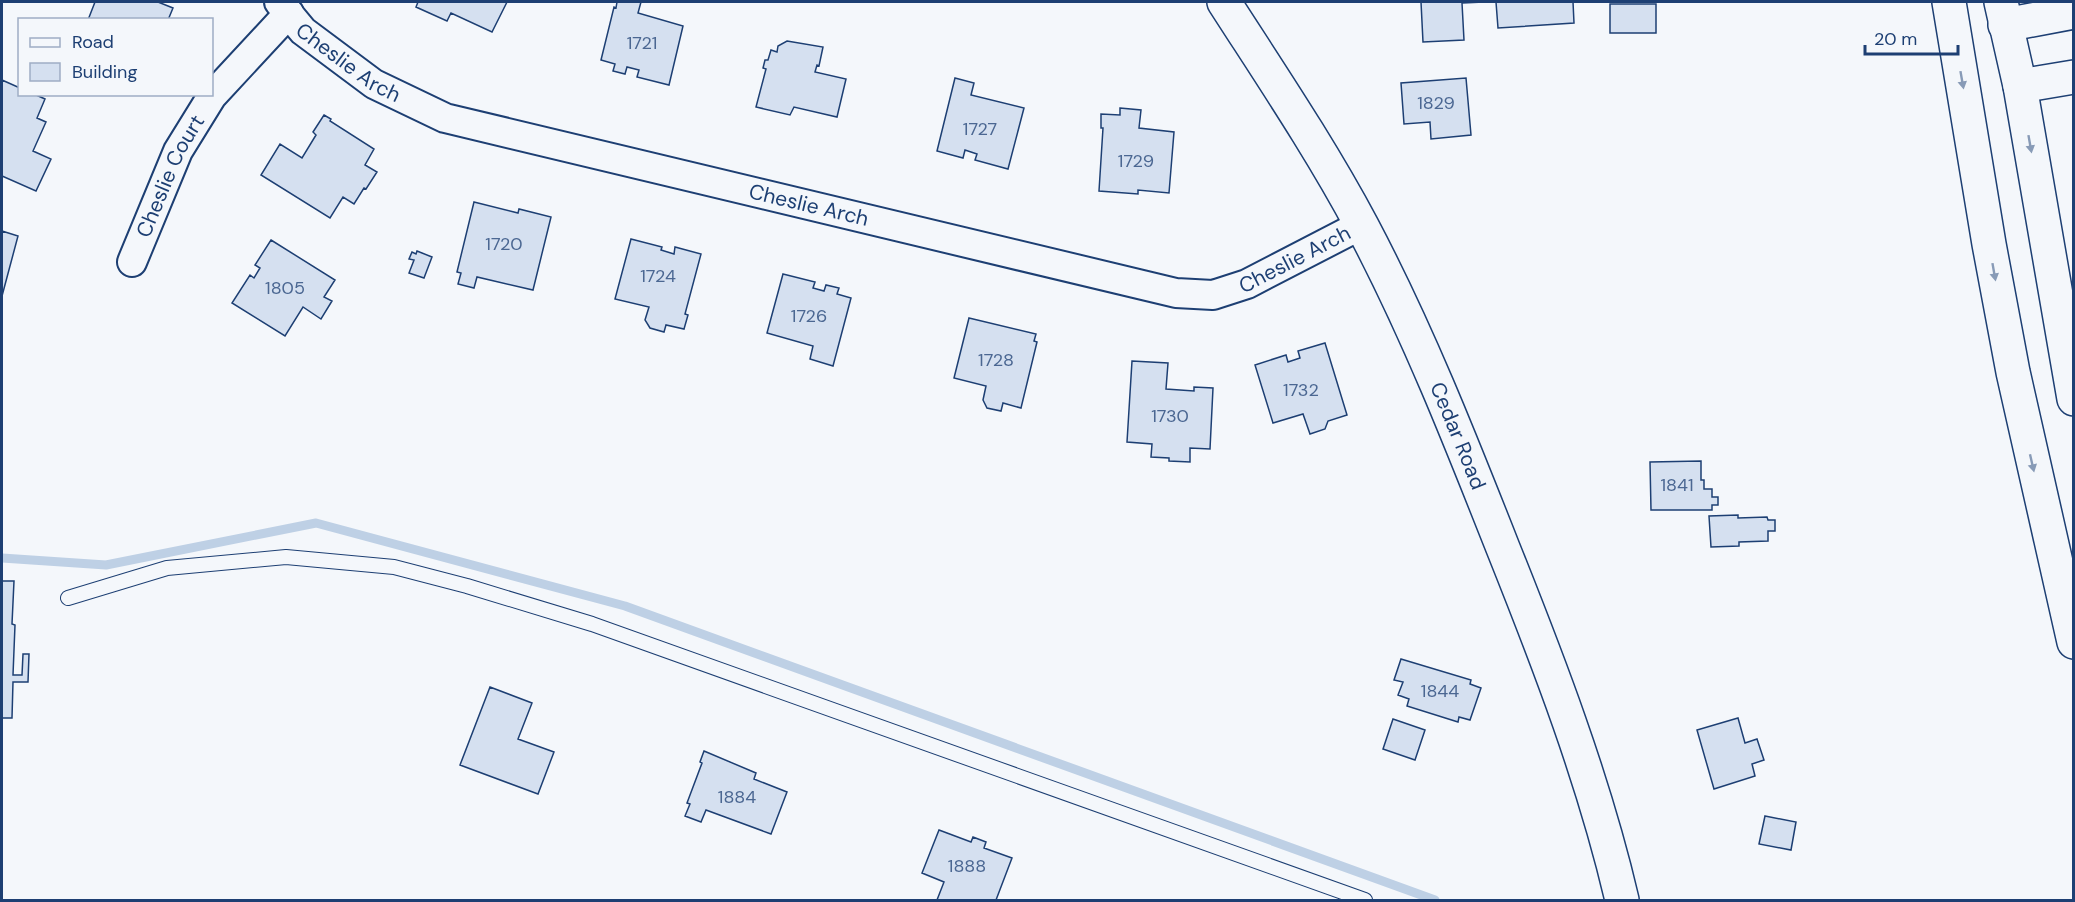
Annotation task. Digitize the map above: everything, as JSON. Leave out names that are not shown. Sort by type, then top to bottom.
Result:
[{"type":"main road","name":"Cedar Road","points":[[1224,2],[1361,225],[1420,343],[1530,617],[1595,803],[1622,900]]},
{"type":"main road","points":[[1948,2],[2006,336],[2073,642]]},
{"type":"main road","points":[[2073,12],[2003,13],[2020,86],[2073,399]]},
{"type":"main road","points":[[2020,86],[2073,77]]},
{"type":"street","name":"Cheslie Arch","points":[[284,7],[303,31],[374,84],[445,118],[1176,293],[1213,295],[1247,284],[1361,225]]},
{"type":"street","name":"Cheslie Court","points":[[213,95],[284,7]]},
{"type":"street","name":"Cheslie Court","points":[[132,261],[178,151],[212,96]]},
{"type":"lane","points":[[68,598],[167,568],[286,557],[394,567],[467,586],[592,624],[1365,900]]},
{"type":"building","points":[[95,2],[158,2],[173,8],[169,18],[89,18]]},
{"type":"building","points":[[418,2],[507,2],[492,32],[451,13],[447,21],[416,7]]},
{"type":"building","points":[[617,2],[641,2],[638,13],[683,26],[669,85],[637,77],[639,70],[627,67],[625,74],[613,71],[615,64],[601,60]]},
{"type":"building","points":[[1421,2],[1484,2],[1462,3],[1464,40],[1423,42]]},
{"type":"building","points":[[1496,2],[1573,2],[1574,23],[1498,28]]},
{"type":"building","points":[[1610,4],[1656,4],[1656,33],[1610,33]]},
{"type":"building","points":[[787,41],[823,47],[819,66],[817,65],[815,72],[846,79],[837,117],[794,107],[790,115],[756,107],[766,69],[763,68],[765,60],[768,60],[771,50],[777,52],[778,46]]},
{"type":"building","points":[[955,78],[974,83],[971,95],[1024,108],[1008,169],[975,160],[977,154],[965,150],[963,158],[937,151]]},
{"type":"building","points":[[1466,78],[1471,135],[1431,139],[1430,122],[1404,124],[1401,83]]},
{"type":"building","points":[[2,80],[18,87],[18,96],[38,96],[45,99],[37,118],[46,122],[33,151],[51,159],[36,191],[2,176]]},
{"type":"building","points":[[1120,108],[1141,110],[1139,128],[1174,132],[1169,193],[1138,190],[1138,194],[1099,191],[1103,128],[1101,128],[1101,114],[1120,115]]},
{"type":"building","points":[[324,115],[374,149],[365,165],[377,172],[354,204],[343,197],[330,218],[261,175],[280,144],[302,158],[316,135],[313,132]]},
{"type":"building","points":[[474,202],[518,213],[519,209],[551,217],[533,290],[477,277],[474,288],[458,284],[461,273],[457,272]]},
{"type":"building","points":[[2,231],[18,236],[2,296]]},
{"type":"building","points":[[631,239],[662,247],[661,250],[674,254],[675,247],[701,254],[685,314],[688,315],[684,329],[666,325],[664,332],[650,328],[645,320],[649,307],[615,299]]},
{"type":"building","points":[[271,240],[335,280],[324,297],[332,301],[321,319],[303,307],[285,336],[232,303],[250,275],[254,278],[260,268],[255,265]]},
{"type":"building","points":[[417,251],[432,257],[424,278],[409,273],[414,260],[409,259],[412,252],[416,254]]},
{"type":"building","points":[[783,274],[815,282],[813,288],[824,291],[826,285],[839,288],[837,294],[851,298],[833,366],[810,359],[813,346],[767,333]]},
{"type":"building","points":[[969,318],[1036,334],[1034,341],[1037,342],[1021,408],[1003,403],[1001,411],[987,408],[983,400],[986,386],[954,378]]},
{"type":"building","points":[[1325,343],[1347,415],[1328,421],[1325,429],[1310,434],[1303,414],[1273,423],[1255,365],[1286,355],[1288,362],[1300,358],[1298,351]]},
{"type":"building","points":[[1132,361],[1168,363],[1166,389],[1194,391],[1194,387],[1213,388],[1210,449],[1190,448],[1190,462],[1169,461],[1169,458],[1151,457],[1152,444],[1127,442]]},
{"type":"building","points":[[1701,461],[1701,480],[1704,480],[1704,489],[1712,489],[1712,497],[1718,497],[1718,505],[1712,505],[1712,510],[1651,510],[1650,462]]},
{"type":"building","points":[[1738,515],[1738,518],[1767,517],[1768,520],[1775,520],[1775,531],[1768,531],[1768,541],[1739,542],[1739,546],[1711,547],[1709,516]]},
{"type":"building","points":[[2,581],[14,581],[13,675],[22,675],[23,654],[29,654],[28,682],[13,682],[12,718],[2,718]]},
{"type":"building","points":[[1401,659],[1471,680],[1470,684],[1481,688],[1470,720],[1459,717],[1458,722],[1407,706],[1409,699],[1398,695],[1403,682],[1394,680]]},
{"type":"building","points":[[490,687],[532,703],[518,739],[554,752],[538,794],[460,765]]},
{"type":"building","points":[[1738,718],[1745,743],[1757,739],[1764,760],[1752,764],[1755,776],[1714,789],[1697,730]]},
{"type":"building","points":[[1393,719],[1425,730],[1415,760],[1383,749]]},
{"type":"building","points":[[704,751],[756,773],[754,779],[787,792],[771,834],[706,810],[701,822],[685,816]]},
{"type":"building","points":[[1765,816],[1796,822],[1791,850],[1759,844]]},
{"type":"building","points":[[939,830],[971,842],[973,837],[986,842],[984,848],[1012,858],[996,900],[937,900],[944,882],[922,873]]},
{"type":"waterway","points":[[2,558],[106,565],[316,523],[625,606],[1435,900]]}]
